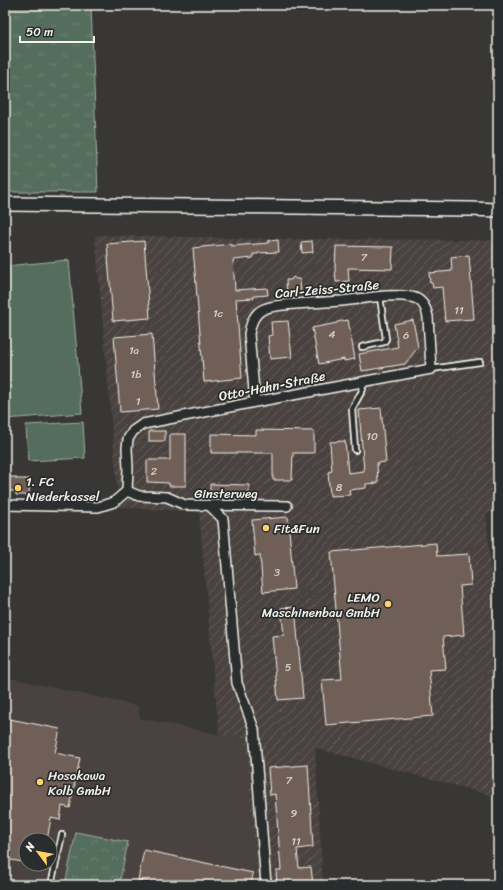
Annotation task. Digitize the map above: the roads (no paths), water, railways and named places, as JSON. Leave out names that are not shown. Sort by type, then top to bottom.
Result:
[{"type":"main road","points":[[5,204],[498,210]]},
{"type":"street","name":"Carl-Zeiss-Straße","points":[[255,402],[249,334],[251,323],[256,315],[263,309],[276,306],[380,297],[413,297],[423,303],[428,317],[431,369]]},
{"type":"street","name":"Otto-Hahn-Straße","points":[[127,491],[128,439],[133,431],[143,424],[431,369]]},
{"type":"street","points":[[5,505],[98,507],[114,502],[127,491]]},
{"type":"street","name":"Ginsterweg","points":[[127,491],[139,496],[168,497],[185,505],[288,506]]},
{"type":"street","points":[[210,506],[223,519],[237,683],[254,729],[266,885]]},
{"type":"lane","points":[[362,347],[384,342],[386,339],[380,297]]},
{"type":"lane","name":"Otto-Hahn-Straße","points":[[431,369],[480,362]]},
{"type":"lane","points":[[355,450],[352,409],[363,389],[361,382]]},
{"type":"lane","points":[[52,885],[62,835]]},
{"type":"place","name":"1. FC Niederkassel","points":[[18,488]]},
{"type":"place","name":"Fit&Fun","points":[[266,528]]},
{"type":"place","name":"LEMO Maschinenbau GmbH","points":[[388,604]]},
{"type":"place","name":"Hosokawa Kolb GmbH","points":[[40,782]]}]
